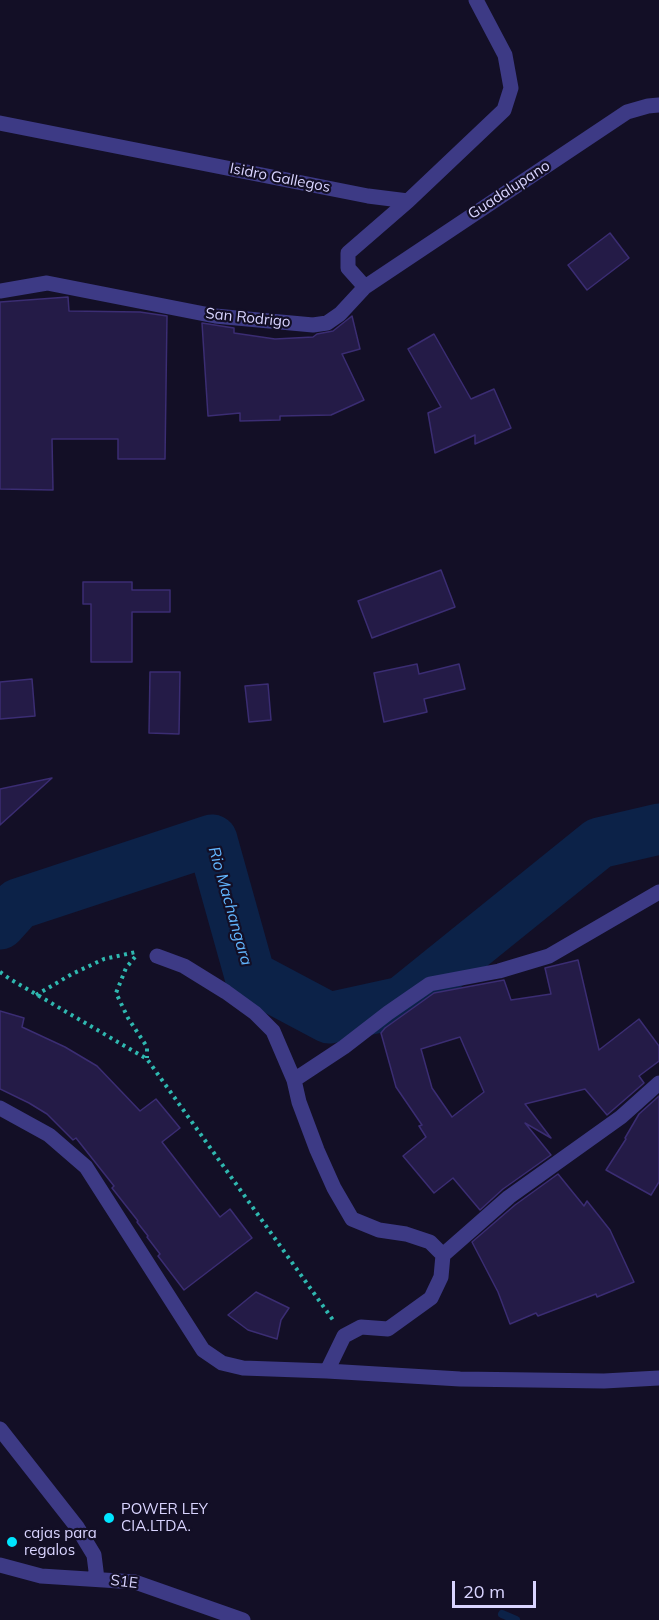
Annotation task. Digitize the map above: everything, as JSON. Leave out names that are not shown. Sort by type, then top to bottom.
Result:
[{"type":"street","points":[[364,287],[348,268],[348,253],[408,201],[504,110],[511,88],[505,55],[476,0]]},
{"type":"street","name":"Guadalupano","points":[[364,287],[627,112],[659,105]]},
{"type":"street","name":"Isidro Gallegos","points":[[0,123],[368,196],[408,201]]},
{"type":"street","name":"San Rodrigo","points":[[0,291],[47,283],[215,316],[313,325],[327,323],[340,314],[364,287]]},
{"type":"street","points":[[294,1080],[344,1047],[430,984],[499,971],[549,956],[659,892]]},
{"type":"street","points":[[157,956],[184,966],[255,1013],[273,1030],[294,1080],[299,1102],[317,1150],[334,1188],[352,1219],[379,1230],[406,1234],[430,1242],[443,1255]]},
{"type":"street","points":[[327,1371],[344,1336],[361,1327],[388,1329],[431,1298],[441,1277],[443,1255],[509,1197],[621,1117],[659,1083]]},
{"type":"street","points":[[0,1108],[49,1135],[86,1167],[203,1350],[222,1363],[243,1368],[460,1379],[604,1381],[659,1378]]},
{"type":"street","points":[[0,1429],[77,1527],[93,1555],[97,1579]]},
{"type":"street","name":"S1E","points":[[0,1565],[41,1576],[135,1582],[243,1620]]},
{"type":"path","points":[[36,995],[104,959],[140,951],[126,968],[116,993],[128,1018],[147,1047],[147,1059]]},
{"type":"path","points":[[0,972],[147,1059],[318,1299]]},
{"type":"building","points":[[610,233],[629,258],[587,290],[568,265]]},
{"type":"building","points":[[68,297],[69,311],[140,312],[167,316],[165,459],[118,459],[118,439],[52,439],[53,490],[0,489],[0,302]]},
{"type":"building","points":[[352,316],[360,349],[342,354],[364,400],[331,415],[280,416],[280,420],[240,421],[240,413],[208,416],[202,323],[234,328],[234,333],[275,339],[313,337],[333,331]]},
{"type":"building","points":[[434,334],[471,399],[494,389],[511,428],[475,444],[475,435],[435,453],[428,413],[441,407],[408,349]]},
{"type":"building","points":[[441,570],[455,607],[372,638],[358,601]]},
{"type":"building","points":[[83,582],[132,582],[132,590],[170,590],[170,612],[132,612],[132,662],[91,662],[91,604],[83,604]]},
{"type":"building","points":[[417,664],[419,674],[459,664],[465,689],[424,699],[427,712],[384,722],[374,673]]},
{"type":"building","points":[[150,672],[180,672],[179,734],[149,733]]},
{"type":"building","points":[[32,679],[35,716],[0,719],[0,682]]},
{"type":"building","points":[[268,684],[271,720],[249,722],[245,686]]},
{"type":"building","points":[[52,778],[0,825],[0,789]]},
{"type":"building","points":[[578,960],[599,1050],[639,1019],[659,1046],[659,1061],[639,1076],[644,1083],[607,1115],[585,1089],[525,1104],[551,1138],[525,1123],[551,1155],[503,1189],[480,1210],[453,1178],[434,1193],[403,1156],[426,1137],[419,1126],[422,1125],[396,1087],[381,1033],[434,993],[504,980],[511,1000],[551,994],[545,968]],"holes":[[[460,1037],[484,1092],[452,1117],[432,1088],[421,1049]]]},
{"type":"building","points":[[0,1011],[24,1018],[22,1027],[65,1047],[97,1066],[140,1111],[156,1099],[180,1128],[162,1142],[220,1217],[230,1209],[252,1238],[184,1290],[158,1256],[160,1254],[138,1221],[112,1188],[114,1186],[76,1138],[73,1140],[47,1114],[0,1089]]},
{"type":"building","points":[[659,1096],[659,1182],[651,1195],[606,1170],[639,1114]]},
{"type":"building","points":[[558,1174],[584,1206],[587,1201],[610,1230],[634,1282],[597,1297],[596,1294],[538,1316],[536,1313],[510,1324],[498,1292],[472,1242],[515,1205]]},
{"type":"building","points":[[256,1292],[289,1308],[281,1320],[277,1339],[248,1330],[228,1315]]},
{"type":"waterway","name":"Rio Machangara","points":[[0,924],[18,904],[212,840],[250,976],[329,1018],[402,1002],[599,843],[659,829]]},
{"type":"waterway","points":[[502,1614],[516,1620]]},
{"type":"place","name":"POWER LEY CIA.LTDA.","points":[[109,1518]]},
{"type":"place","name":"cajas para regalos","points":[[12,1542]]}]
